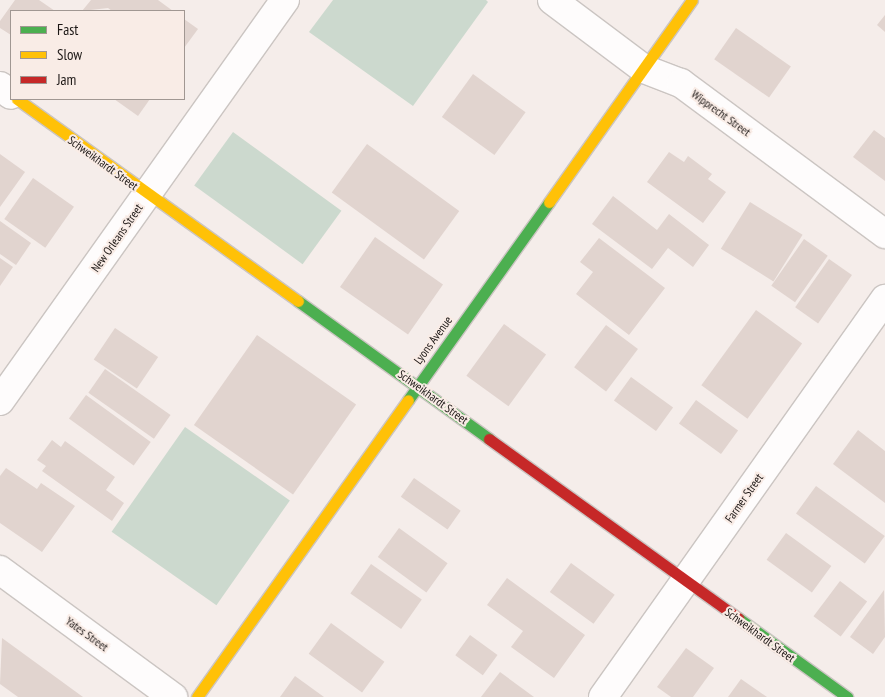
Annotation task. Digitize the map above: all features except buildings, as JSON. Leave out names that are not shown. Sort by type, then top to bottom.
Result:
[{"type":"street","name":"New Orleans Street","points":[[0,401],[285,0]]},
{"type":"street","name":"Wipprecht Street","points":[[552,0],[644,69],[681,83],[885,234]]},
{"type":"street","name":"Lyons Avenue","points":[[196,697],[692,0]]},
{"type":"street","points":[[0,86],[10,94]]},
{"type":"street","name":"Schweikhardt Street","points":[[18,100],[147,195],[417,386],[848,697]]},
{"type":"street","name":"Farmer Street","points":[[603,697],[885,299]]},
{"type":"street","name":"Yates Street","points":[[0,570],[173,697]]},
{"type":"shaded area","points":[[333,0],[486,0],[488,2],[413,106],[309,32]]},
{"type":"shaded area","points":[[233,132],[341,211],[303,264],[194,185]]},
{"type":"shaded area","points":[[185,427],[290,500],[216,605],[112,532]]},
{"type":"traffic: fast","points":[[408,400],[549,202]]},
{"type":"traffic: fast","points":[[298,301],[489,439]]},
{"type":"traffic: fast","points":[[738,618],[847,697]]},
{"type":"traffic: slow","points":[[549,202],[692,0]]},
{"type":"traffic: slow","points":[[18,100],[298,301]]},
{"type":"traffic: slow","points":[[197,697],[408,400]]},
{"type":"traffic: jam","points":[[489,439],[738,618]]}]
